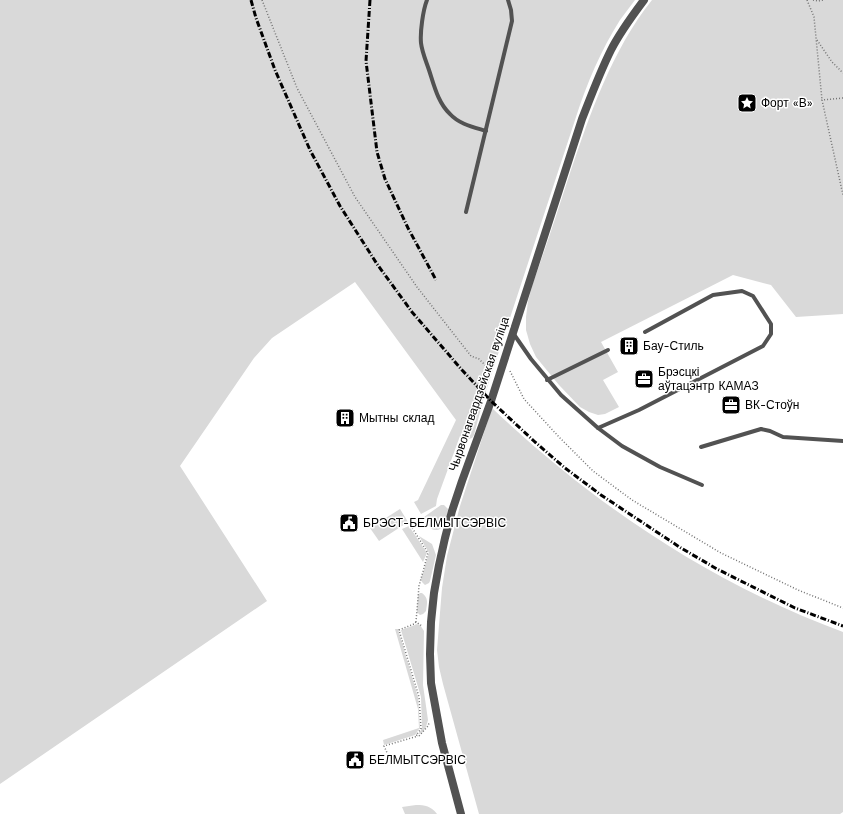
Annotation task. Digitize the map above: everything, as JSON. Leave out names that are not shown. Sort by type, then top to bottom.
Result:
[{"type":"street","name":"Чырвонагвардзейская вуліца","points":[[461,814],[442,742],[431,684],[431,622],[439,565],[450,517],[491,401],[582,119],[612,49],[644,0]]},
{"type":"lane","points":[[427,0],[422,22],[421,43],[438,96],[443,106],[459,121],[469,126],[486,131]]},
{"type":"lane","points":[[466,212],[512,21],[508,0]]},
{"type":"lane","points":[[598,428],[638,410],[763,346],[771,334],[771,324],[753,296],[742,291],[713,295],[645,332]]},
{"type":"lane","points":[[513,333],[547,380],[561,395],[598,428],[622,446],[660,467],[702,485]]},
{"type":"lane","points":[[547,380],[608,350]]},
{"type":"lane","points":[[701,447],[760,429],[770,431],[783,437],[843,441]]},
{"type":"path","points":[[262,0],[297,88],[355,197],[417,287],[471,356],[479,359],[498,378]]},
{"type":"path","points":[[807,0],[814,17],[822,100],[843,195]]},
{"type":"path","points":[[813,0],[824,0]]},
{"type":"path","points":[[817,40],[832,62],[843,73]]},
{"type":"path","points":[[822,100],[843,98]]},
{"type":"path","points":[[504,359],[524,399],[593,471],[632,500],[721,553],[798,590],[843,608]]},
{"type":"path","points":[[409,523],[428,553],[419,586],[416,622]]},
{"type":"path","points":[[416,622],[424,628]]},
{"type":"path","points":[[416,622],[399,630],[419,697],[421,729],[416,735],[418,736]]},
{"type":"path","points":[[388,755],[384,746],[419,736],[424,732],[429,722]]},
{"type":"shaded area","points":[[0,0],[635,0],[620,20],[607,43],[585,92],[484,397],[474,435],[469,439],[460,436],[437,499],[436,506],[421,514],[414,502],[418,500],[456,420],[355,282],[272,338],[254,358],[180,466],[267,601],[0,784]]},
{"type":"shaded area","points":[[652,0],[843,0],[843,314],[796,317],[771,285],[733,275],[601,342],[618,372],[603,380],[619,407],[605,414],[598,415],[580,407],[559,385],[536,357],[526,330],[528,301],[570,173],[594,106],[625,40]]},
{"type":"shaded area","points":[[492,408],[571,477],[656,538],[747,590],[794,613],[843,632],[843,812],[840,814],[479,814],[443,684],[437,650],[442,588],[447,556],[460,506]]},
{"type":"shaded area","points":[[441,505],[444,505],[448,509],[446,522],[440,529],[433,530],[424,517]]},
{"type":"shaded area","points":[[400,509],[408,522],[379,541],[370,528]]},
{"type":"shaded area","points":[[409,526],[427,553],[423,562],[402,529]]},
{"type":"shaded area","points":[[419,536],[432,544],[436,555],[430,581],[425,585],[421,579],[429,553]]},
{"type":"shaded area","points":[[420,593],[426,597],[427,604],[426,611],[420,615],[417,612],[418,595]]},
{"type":"shaded area","points":[[416,624],[420,625],[424,631],[423,685],[428,720],[423,732],[419,734],[422,729],[421,697],[401,630]]},
{"type":"shaded area","points":[[395,629],[398,629],[418,697],[420,729],[415,735],[384,745],[383,740],[419,728],[418,709]]},
{"type":"shaded area","points":[[416,805],[428,806],[437,814],[405,814],[402,807]]},
{"type":"railway","points":[[251,0],[275,70],[310,150],[340,206],[377,264],[412,312],[491,401],[565,468],[601,495],[681,548],[717,569],[795,608],[843,626]]},
{"type":"railway","points":[[370,0],[366,61],[377,152],[385,179],[408,228],[436,280]]},
{"type":"place","name":"Форт «В»","points":[[747,103]]},
{"type":"place","name":"Бау-Стиль","points":[[629,346]]},
{"type":"place","name":"Брэсцкі аўтацэнтр КАМАЗ","points":[[644,379]]},
{"type":"place","name":"ВК-Стоўн","points":[[731,405]]},
{"type":"place","name":"Мытны склад","points":[[345,418]]},
{"type":"place","name":"БРЭСТ-БЕЛМЫТСЭРВІС","points":[[349,523]]},
{"type":"place","name":"БЕЛМЫТСЭРВІС","points":[[355,760]]}]
